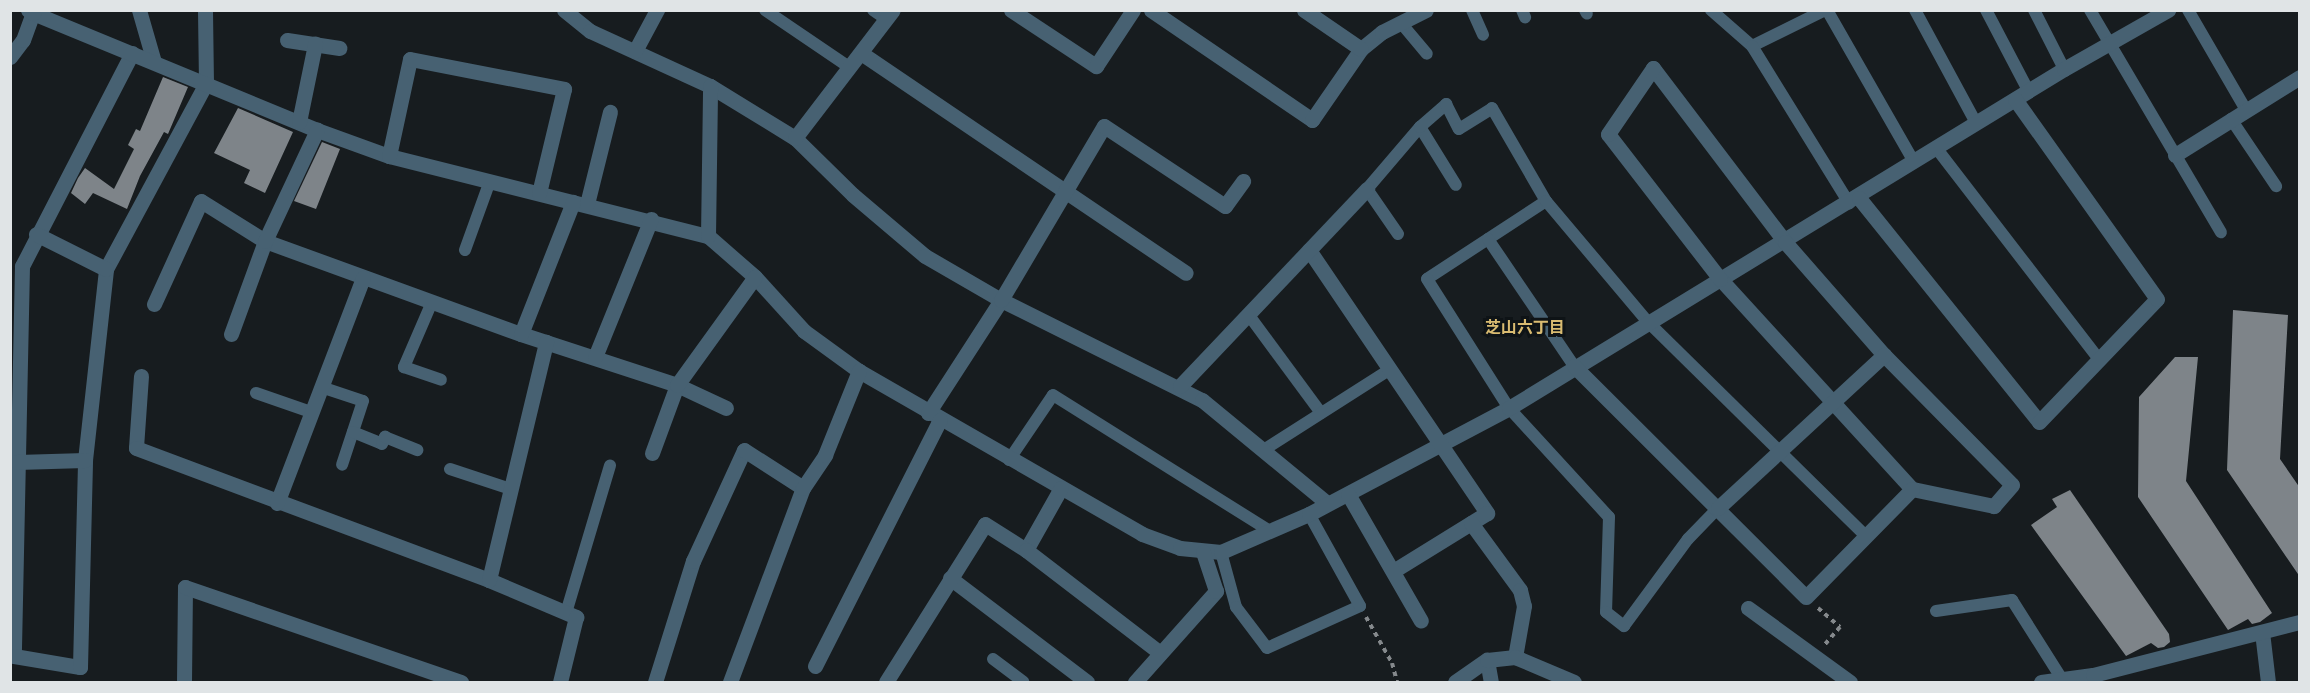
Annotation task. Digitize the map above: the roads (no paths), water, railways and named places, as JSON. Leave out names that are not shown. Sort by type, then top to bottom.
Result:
[{"type":"street","points":[[139,10],[154,62]]},
{"type":"street","points":[[132,53],[36,234],[22,266],[14,656],[80,667],[85,460],[106,269],[206,83],[205,10]]},
{"type":"street","points":[[564,10],[581,16],[590,31],[710,86],[795,138],[853,195],[925,256],[1001,300],[1180,386],[1265,448],[1327,503]]},
{"type":"street","points":[[635,51],[657,10]]},
{"type":"street","points":[[1011,10],[1096,66],[1133,10]]},
{"type":"street","points":[[1151,10],[1312,120],[1361,49],[1407,17],[1426,10]]},
{"type":"street","points":[[1305,10],[1361,49]]},
{"type":"street","points":[[10,57],[22,40],[31,12],[317,130],[390,156],[651,219],[708,236],[755,277],[804,332],[859,371],[1009,460],[1142,534],[1203,552],[1221,552],[1309,514],[1442,446],[1509,408],[1574,366],[1854,200],[2064,69],[2168,10]]},
{"type":"street","points":[[795,138],[861,53],[884,13]]},
{"type":"street","points":[[287,40],[339,48]]},
{"type":"street","points":[[299,122],[315,44]]},
{"type":"street","points":[[861,53],[1186,273]]},
{"type":"street","points":[[390,156],[410,59],[564,89],[539,193]]},
{"type":"street","points":[[1653,68],[1785,242],[1884,355],[2012,485],[1994,506],[1912,489],[1720,279],[1608,134],[1653,68]]},
{"type":"street","points":[[2175,155],[2300,78]]},
{"type":"street","points":[[708,236],[710,86]]},
{"type":"street","points":[[1854,200],[2039,422],[2157,299],[2015,99]]},
{"type":"street","points":[[521,334],[580,203],[610,112]]},
{"type":"street","points":[[815,666],[934,416],[1104,126],[1225,206],[1243,181]]},
{"type":"street","points":[[231,334],[265,241],[317,130]]},
{"type":"street","points":[[1180,386],[1367,189]]},
{"type":"street","points":[[154,304],[201,201],[265,241],[521,334],[677,385],[726,408]]},
{"type":"street","points":[[595,357],[651,219]]},
{"type":"street","points":[[36,234],[106,269]]},
{"type":"street","points":[[1309,250],[1487,513],[1393,571]]},
{"type":"street","points":[[652,453],[677,385],[755,277]]},
{"type":"street","points":[[277,503],[363,278]]},
{"type":"street","points":[[489,580],[546,342]]},
{"type":"street","points":[[1718,508],[1884,355]]},
{"type":"street","points":[[1574,366],[1806,597],[1912,489]]},
{"type":"street","points":[[730,682],[803,488],[825,454],[859,371]]},
{"type":"street","points":[[141,376],[136,447],[277,503],[489,580],[576,617],[560,682]]},
{"type":"street","points":[[655,682],[693,561],[744,450],[803,488]]},
{"type":"street","points":[[17,462],[85,460]]},
{"type":"street","points":[[1026,550],[1061,488]]},
{"type":"street","points":[[1348,494],[1421,621]]},
{"type":"street","points":[[1472,523],[1520,590],[1524,606],[1515,657]]},
{"type":"street","points":[[886,682],[985,524],[1026,550],[1160,653]]},
{"type":"street","points":[[1135,682],[1215,591],[1203,552]]},
{"type":"street","points":[[950,578],[1087,682]]},
{"type":"street","points":[[184,682],[185,587],[461,682]]},
{"type":"street","points":[[1748,608],[1850,682]]},
{"type":"street","points":[[2041,682],[2062,679],[2094,679],[2300,622]]},
{"type":"street","points":[[2262,632],[2268,682]]},
{"type":"street","points":[[1455,682],[1487,660],[1515,657],[1574,682]]},
{"type":"street","points":[[1487,660],[1491,682]]},
{"type":"lane","points":[[765,10],[849,67]]},
{"type":"lane","points":[[1472,10],[1483,35]]},
{"type":"lane","points":[[1711,10],[1752,46],[1854,200]]},
{"type":"lane","points":[[1752,46],[1826,10],[1914,162]]},
{"type":"lane","points":[[1915,10],[1976,123]]},
{"type":"lane","points":[[1986,10],[2029,92]]},
{"type":"lane","points":[[2034,10],[2064,69]]},
{"type":"lane","points":[[2090,10],[2108,45],[2221,232]]},
{"type":"lane","points":[[2187,10],[2246,110]]},
{"type":"lane","points":[[1407,17],[1427,54]]},
{"type":"lane","points":[[1398,234],[1367,189],[1420,127],[1446,104],[1459,129],[1492,108],[1546,201],[1648,322],[1866,536]]},
{"type":"lane","points":[[2231,119],[2276,186]]},
{"type":"lane","points":[[1420,127],[1456,185]]},
{"type":"lane","points":[[1937,149],[2099,359]]},
{"type":"lane","points":[[465,250],[490,181]]},
{"type":"lane","points":[[1546,201],[1427,279],[1509,408],[1609,517],[1606,612],[1624,626],[1688,539],[1718,508]]},
{"type":"lane","points":[[1488,239],[1574,366]]},
{"type":"lane","points":[[432,302],[404,367],[441,380]]},
{"type":"lane","points":[[1248,314],[1321,413]]},
{"type":"lane","points":[[1265,448],[1389,370]]},
{"type":"lane","points":[[321,387],[363,401],[342,465]]},
{"type":"lane","points":[[256,393],[311,412]]},
{"type":"lane","points":[[1009,460],[1053,395],[1270,531]]},
{"type":"lane","points":[[353,432],[382,444],[385,437],[417,450]]},
{"type":"lane","points":[[566,613],[610,465]]},
{"type":"lane","points":[[450,469],[511,489]]},
{"type":"lane","points":[[1221,552],[1236,607],[1267,648],[1360,606],[1309,514]]},
{"type":"lane","points":[[1936,611],[2013,600],[2062,679]]},
{"type":"lane","points":[[993,659],[1023,682]]},
{"type":"district","name":"芝山六丁目","points":[[1525,328]]}]
